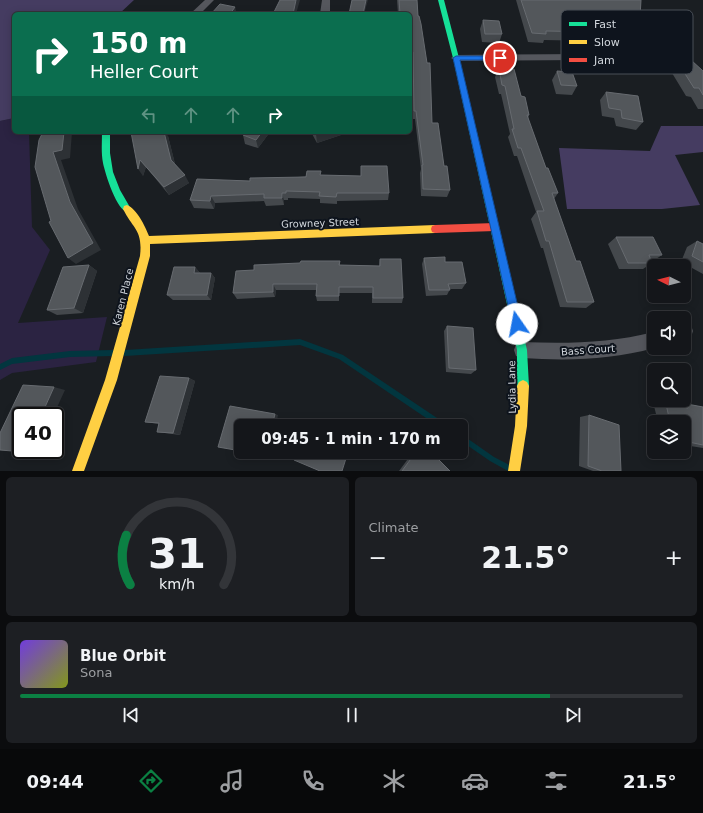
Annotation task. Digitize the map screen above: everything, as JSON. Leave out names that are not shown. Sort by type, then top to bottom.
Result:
[{"type":"street","points":[[197,12],[210,0]]},
{"type":"street","points":[[325,12],[326,0]]},
{"type":"street","name":"Lydia Lane","points":[[441,0],[456,58],[522,350],[524,410],[521,442],[514,471]]},
{"type":"street","points":[[456,58],[561,57]]},
{"type":"street","points":[[106,134],[105,156],[108,172],[115,189],[137,222],[146,240]]},
{"type":"street","name":"Growney Street","points":[[146,240],[495,227]]},
{"type":"street","name":"Karen Place","points":[[78,471],[97,426],[122,345],[144,260],[146,240]]},
{"type":"street","name":"Bass Court","points":[[522,350],[556,352],[631,347],[647,342]]},
{"type":"shaded area","points":[[0,0],[134,0],[121,12],[12,12],[12,118],[0,121]]},
{"type":"shaded area","points":[[12,118],[12,134],[29,134],[32,227],[50,250],[18,323],[107,317],[96,362],[12,373],[0,380],[0,121]]},
{"type":"shaded area","points":[[661,126],[703,126],[703,152],[675,155],[700,205],[662,209],[567,209],[559,148],[650,151]]},
{"type":"building","points":[[280,0],[296,0],[293,12],[274,12]]},
{"type":"building","points":[[352,0],[366,0],[363,12],[349,12]]},
{"type":"building","points":[[399,0],[417,0],[418,16],[421,24],[427,63],[430,63],[432,123],[438,123],[444,166],[447,166],[450,190],[423,189],[423,165],[416,111],[414,111],[412,12],[400,12]]},
{"type":"building","points":[[521,0],[641,0],[640,10],[561,10],[561,31],[546,31],[546,34],[532,33]]},
{"type":"building","points":[[220,4],[235,7],[231,12],[213,12]]},
{"type":"building","points":[[483,20],[499,21],[502,34],[485,34]]},
{"type":"building","points":[[693,62],[703,71],[703,95],[699,88],[694,88],[685,74],[693,74]]},
{"type":"building","points":[[499,69],[514,69],[521,96],[525,97],[529,115],[527,115],[546,168],[548,168],[558,193],[552,193],[576,261],[580,261],[594,302],[567,302],[549,241],[546,241],[537,211],[544,211],[521,148],[518,148],[512,129],[514,129],[505,86],[502,85]]},
{"type":"building","points":[[557,71],[561,71],[561,74],[573,74],[577,86],[561,85]]},
{"type":"building","points":[[606,92],[638,96],[643,122],[622,118],[621,110],[609,108]]},
{"type":"building","points":[[42,134],[64,134],[62,150],[53,152],[70,202],[93,243],[68,258],[49,222],[51,221],[35,167],[39,140]]},
{"type":"building","points":[[131,134],[164,134],[171,160],[185,175],[164,187],[140,160],[138,169]]},
{"type":"building","points":[[244,134],[260,134],[256,140],[243,135]]},
{"type":"building","points":[[361,166],[387,166],[389,193],[337,193],[336,197],[319,196],[320,192],[286,191],[286,193],[282,193],[282,198],[264,198],[264,194],[211,196],[210,201],[190,200],[197,179],[250,181],[250,178],[306,177],[307,171],[321,171],[320,175],[361,176]]},
{"type":"building","points":[[616,237],[653,237],[662,255],[649,255],[650,259],[647,259],[647,263],[628,263]]},
{"type":"building","points":[[697,241],[703,244],[703,262],[692,256]]},
{"type":"building","points":[[445,257],[445,262],[462,262],[466,283],[448,284],[450,290],[429,290],[424,258]]},
{"type":"building","points":[[380,259],[401,259],[403,298],[373,298],[373,287],[339,287],[339,296],[316,296],[317,284],[273,284],[273,292],[233,293],[236,271],[254,270],[254,265],[300,263],[301,261],[340,261],[339,265],[380,266]]},
{"type":"building","points":[[89,265],[74,308],[47,310],[63,267]]},
{"type":"building","points":[[174,267],[195,267],[194,273],[211,273],[207,295],[167,295]]},
{"type":"building","points":[[447,326],[473,328],[476,370],[449,368]]},
{"type":"building","points":[[160,376],[189,378],[173,433],[157,432],[159,423],[145,422]]},
{"type":"building","points":[[23,385],[54,387],[45,407],[12,407]]},
{"type":"building","points":[[691,405],[703,407],[703,445],[691,442],[691,415],[668,415],[667,407],[688,408],[691,407]]},
{"type":"building","points":[[230,406],[275,414],[274,419],[234,419],[234,450],[218,447]]},
{"type":"building","points":[[12,408],[12,451],[0,450],[0,433]]},
{"type":"building","points":[[589,415],[619,425],[621,471],[602,471],[588,466]]},
{"type":"building","points":[[346,459],[342,471],[320,471],[294,460]]},
{"type":"building","points":[[411,459],[438,459],[450,471],[402,471]]},
{"type":"waterway","points":[[125,353],[300,342],[341,357],[434,419]]},
{"type":"waterway","points":[[0,367],[12,361],[70,354],[113,353]]},
{"type":"waterway","points":[[468,442],[492,459],[515,471]]},
{"type":"traffic: fast","points":[[441,0],[456,58],[522,350],[523,386]]},
{"type":"traffic: fast","points":[[106,134],[105,142],[109,172],[116,191],[127,209]]},
{"type":"traffic: slow","points":[[78,471],[111,380],[145,256],[146,248],[142,230],[127,209]]},
{"type":"traffic: slow","points":[[147,240],[435,229]]},
{"type":"traffic: slow","points":[[514,471],[521,426],[523,386]]},
{"type":"traffic: jam","points":[[435,229],[495,227]]},
{"type":"route","points":[[500,58],[456,58],[517,324]]}]
